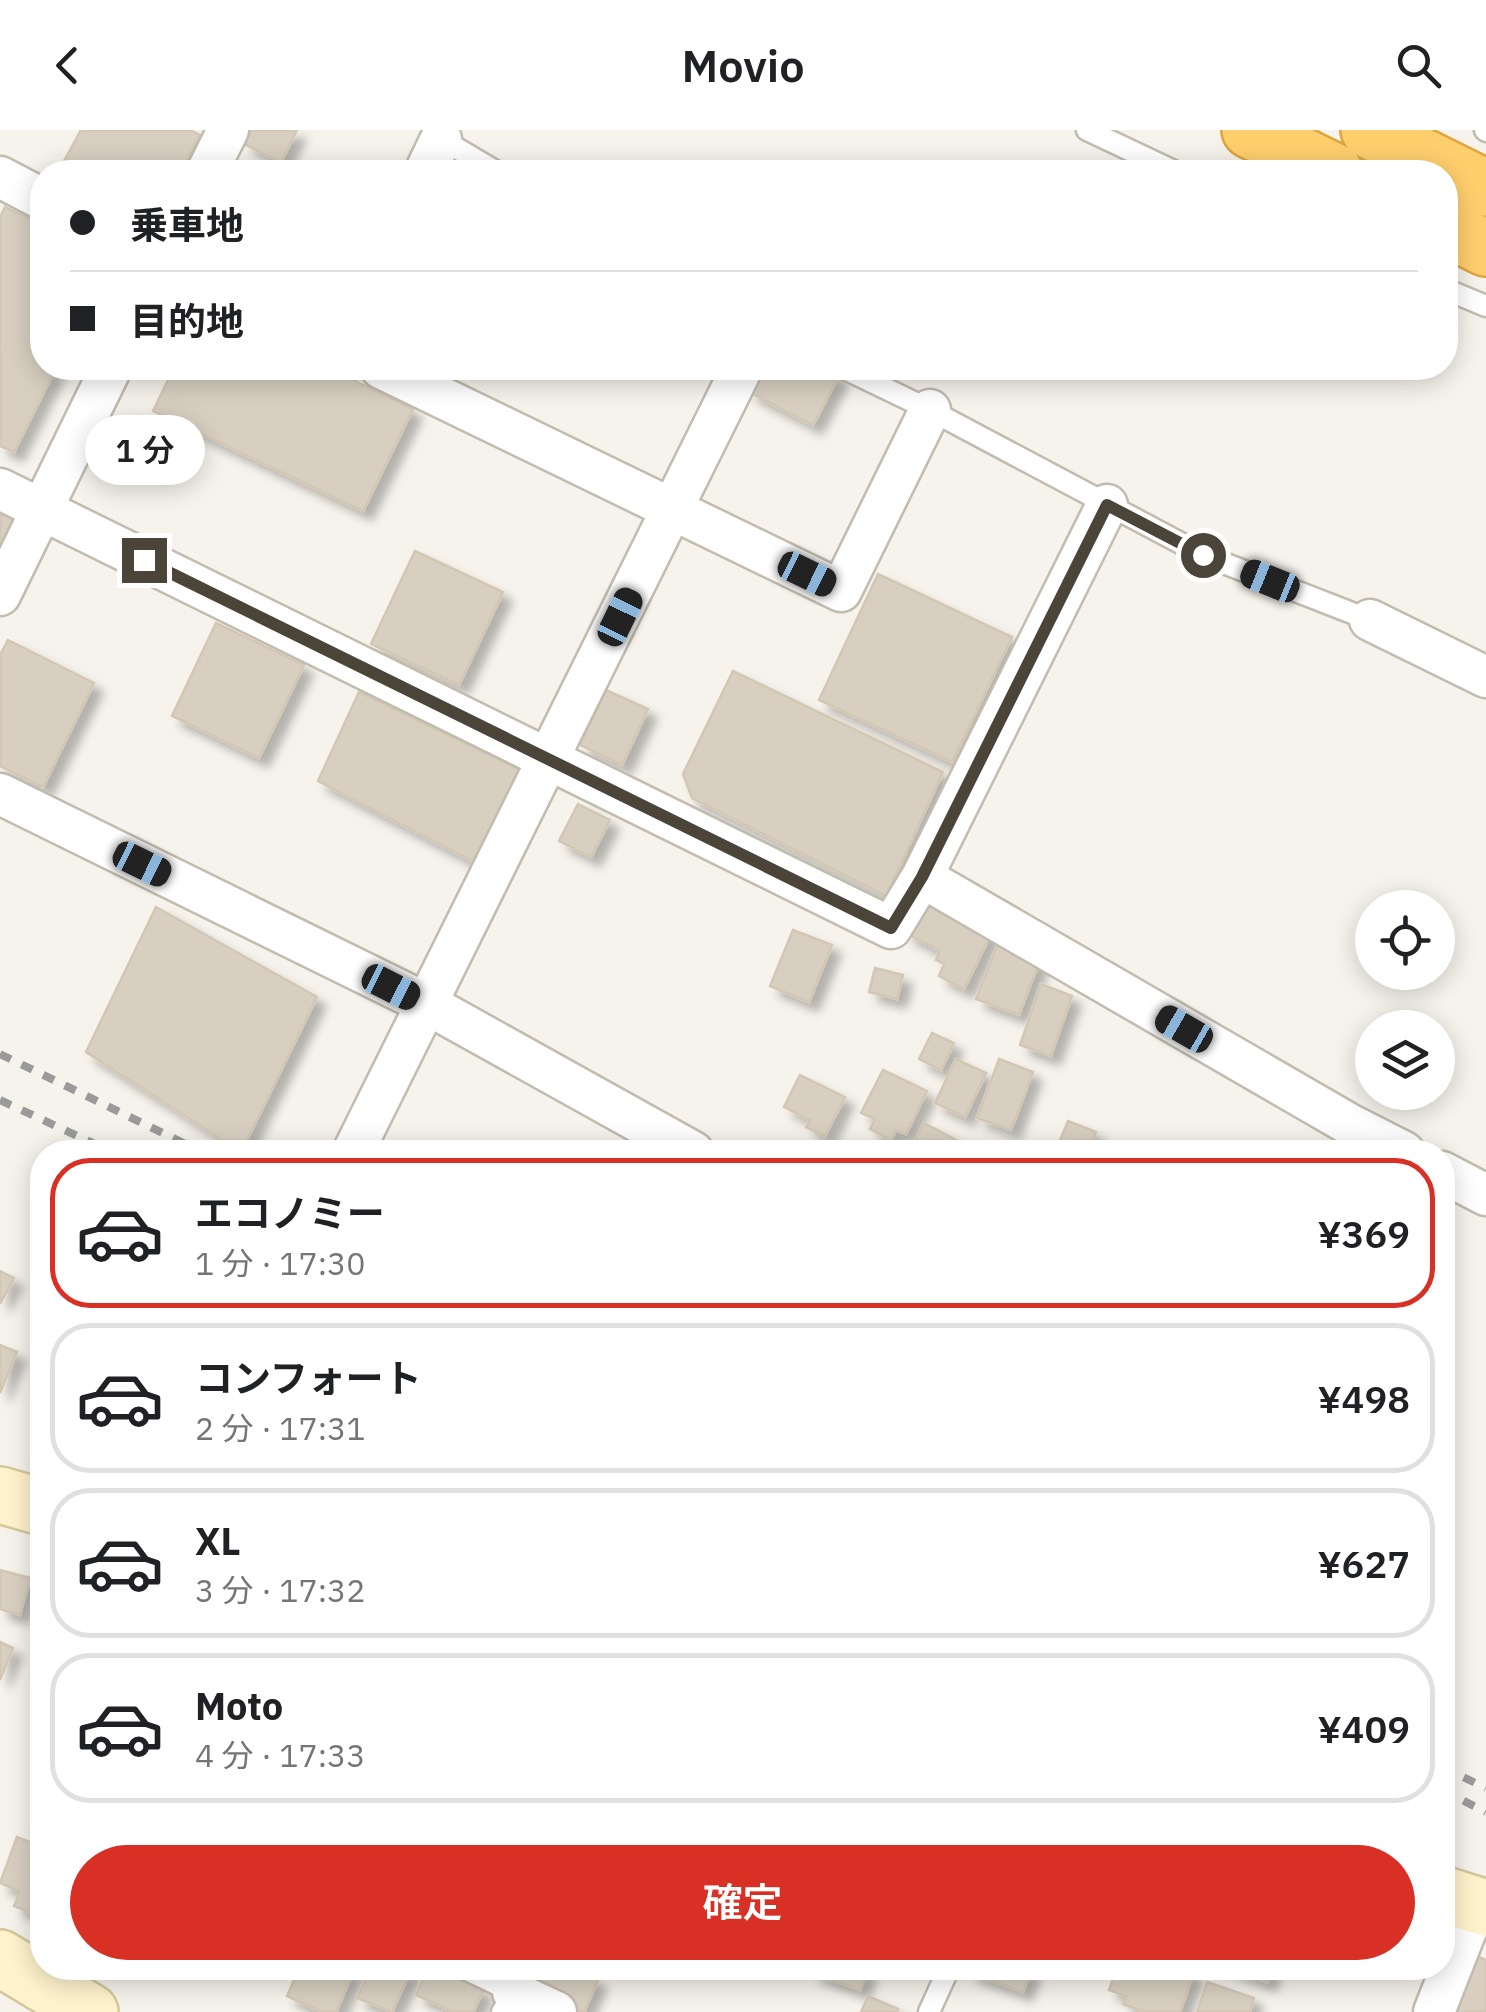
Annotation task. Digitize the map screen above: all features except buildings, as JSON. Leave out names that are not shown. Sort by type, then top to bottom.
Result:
[{"type":"highway","points":[[1250,130],[1311,160]]},
{"type":"highway","points":[[1369,130],[1430,160]]},
{"type":"highway","points":[[1458,174],[1486,188]]},
{"type":"highway","points":[[1458,234],[1486,248]]},
{"type":"main road","points":[[0,1495],[30,1504]]},
{"type":"main road","points":[[0,1958],[30,1976]]},
{"type":"main road","points":[[37,1980],[90,2012]]},
{"type":"street","points":[[213,160],[228,130]]},
{"type":"street","points":[[0,177],[30,193]]},
{"type":"street","points":[[0,595],[105,380]]},
{"type":"street","points":[[406,380],[841,591],[930,410]]},
{"type":"street","points":[[359,1140],[736,380]]},
{"type":"street","points":[[0,489],[891,928],[922,877],[1107,505]]},
{"type":"street","points":[[1370,620],[1486,677]]},
{"type":"street","points":[[0,794],[427,1004],[671,1140]]},
{"type":"street","points":[[922,877],[1380,1140]]},
{"type":"street","points":[[1455,1178],[1486,1194]]},
{"type":"street","points":[[1455,1944],[1468,1902]]},
{"type":"street","points":[[1434,2012],[1444,1980]]},
{"type":"street","points":[[514,1990],[556,2012]]},
{"type":"lane","points":[[1087,130],[1151,160]]},
{"type":"lane","points":[[431,147],[465,160]]},
{"type":"lane","points":[[1458,295],[1486,306]]},
{"type":"lane","points":[[867,380],[1203,555],[1370,620]]},
{"type":"lane","points":[[490,1980],[514,1990]]},
{"type":"lane","points":[[929,2012],[944,1980]]},
{"type":"railway","points":[[0,1054],[177,1140]]},
{"type":"railway","points":[[0,1100],[86,1140]]},
{"type":"railway","points":[[1455,1773],[1486,1788]]},
{"type":"railway","points":[[1455,1796],[1486,1812]]},
{"type":"route","points":[[144,560],[891,928],[922,877],[1107,505],[1203,555]]}]
